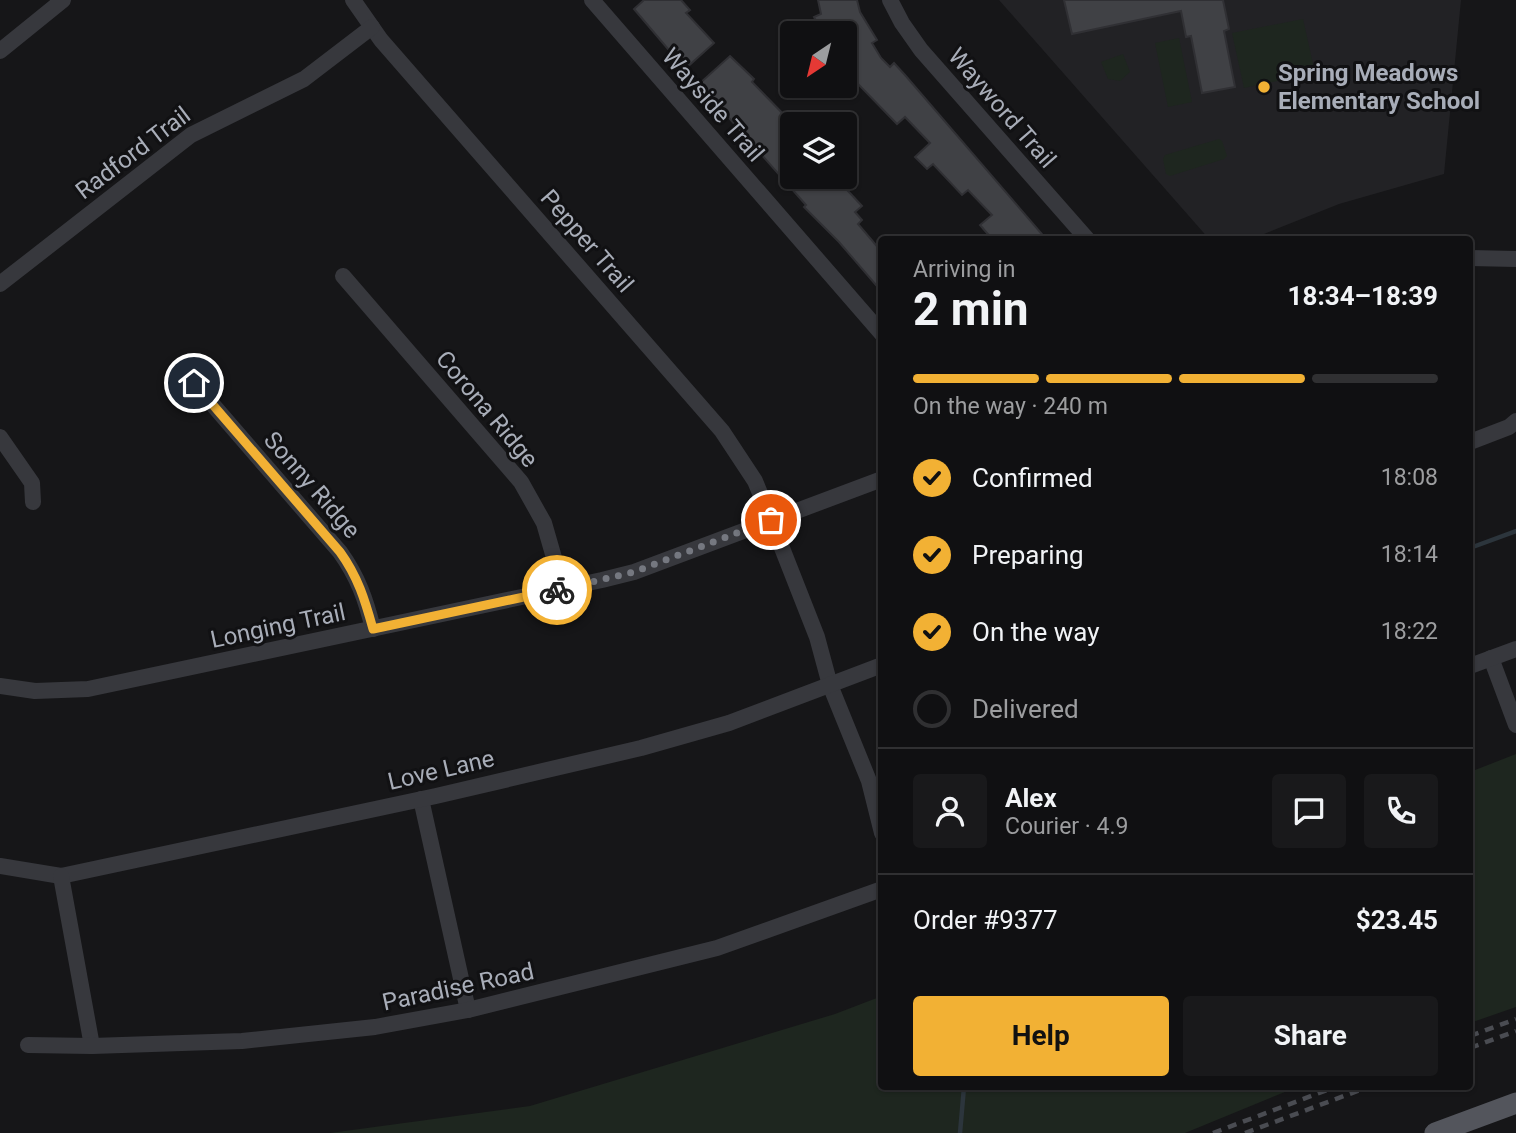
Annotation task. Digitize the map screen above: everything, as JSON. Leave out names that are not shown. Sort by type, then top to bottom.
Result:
[{"type":"main road","points":[[1435,1133],[1516,1102]]},
{"type":"street","points":[[0,51],[63,0]]},
{"type":"street","name":"Pepper Trail","points":[[354,0],[372,27],[722,431],[755,481],[817,637],[830,685],[869,781],[878,817]]},
{"type":"street","name":"Wayside Trail","points":[[592,0],[878,329]]},
{"type":"street","name":"Wayword Trail","points":[[890,0],[921,50],[1084,236]]},
{"type":"street","name":"Radford Trail","points":[[0,284],[191,135],[304,79],[372,27]]},
{"type":"street","points":[[1473,258],[1516,259]]},
{"type":"street","name":"Corona Ridge","points":[[344,276],[521,482],[544,523],[563,589]]},
{"type":"street","name":"Sonny Ridge","points":[[194,383],[340,552],[354,572],[365,596],[373,629]]},
{"type":"street","points":[[1473,441],[1509,427],[1516,421]]},
{"type":"street","points":[[0,437],[26,470],[32,483],[33,502]]},
{"type":"street","name":"Longing Trail","points":[[0,687],[35,691],[88,689],[563,589],[634,572],[878,480]]},
{"type":"street","points":[[1473,665],[1516,649]]},
{"type":"street","points":[[1491,658],[1516,725]]},
{"type":"street","name":"Love Lane","points":[[0,866],[61,876],[421,799],[654,745],[729,723],[878,667]]},
{"type":"street","points":[[421,799],[468,1010]]},
{"type":"street","points":[[61,876],[92,1046]]},
{"type":"street","name":"Paradise Road","points":[[28,1045],[92,1046],[242,1041],[375,1027],[468,1010],[717,948],[878,890]]},
{"type":"shaded area","name":"Spring Meadows Elementary School","points":[[999,0],[1461,0],[1444,174],[1339,204],[1259,236],[1206,236]]},
{"type":"shaded area","points":[[1303,19],[1315,73],[1244,88],[1232,33]]},
{"type":"shaded area","points":[[1179,38],[1192,102],[1168,107],[1155,43]]},
{"type":"shaded area","points":[[1123,54],[1130,72],[1120,81],[1108,79],[1101,62]]},
{"type":"shaded area","points":[[1219,139],[1227,156],[1224,159],[1170,176],[1166,174],[1163,159],[1165,155]]},
{"type":"shaded area","points":[[1516,754],[1516,1007],[1473,1022],[1473,771]]},
{"type":"shaded area","points":[[878,998],[878,1090],[1290,1090],[1185,1133],[330,1133],[530,1106],[835,1014]]},
{"type":"building","points":[[644,0],[681,0],[690,10],[686,13],[714,43],[685,69],[634,9]]},
{"type":"building","points":[[818,0],[857,0],[860,12],[877,40],[872,43],[881,58],[890,67],[894,63],[905,75],[1044,236],[990,236],[980,225],[992,215],[968,190],[962,195],[933,164],[927,169],[915,157],[930,143],[905,117],[897,124],[858,84],[858,21],[816,21],[814,17],[821,14]]},
{"type":"building","points":[[1064,0],[1223,0],[1229,29],[1224,31],[1235,87],[1202,93],[1191,36],[1186,37],[1181,11],[1072,34]]},
{"type":"building","points":[[730,56],[754,79],[752,82],[781,112],[780,176],[699,84]]},
{"type":"building","points":[[792,189],[846,189],[862,206],[855,212],[862,220],[858,224],[878,247],[878,287],[804,207],[806,205]]},
{"type":"waterway","points":[[1473,547],[1516,531]]},
{"type":"waterway","points":[[960,1133],[964,1090]]},
{"type":"railway","points":[[1473,1035],[1516,1019]]},
{"type":"railway","points":[[1473,1047],[1516,1031]]},
{"type":"railway","points":[[1213,1133],[1327,1090]]},
{"type":"railway","points":[[1245,1133],[1360,1090]]},
{"type":"way so far","points":[[557,590],[634,572],[771,520]]},
{"type":"place","name":"Spring Meadows Elementary School","points":[[1264,87]]},
{"type":"route","points":[[194,383],[340,552],[354,572],[365,596],[373,629],[557,590]]}]
